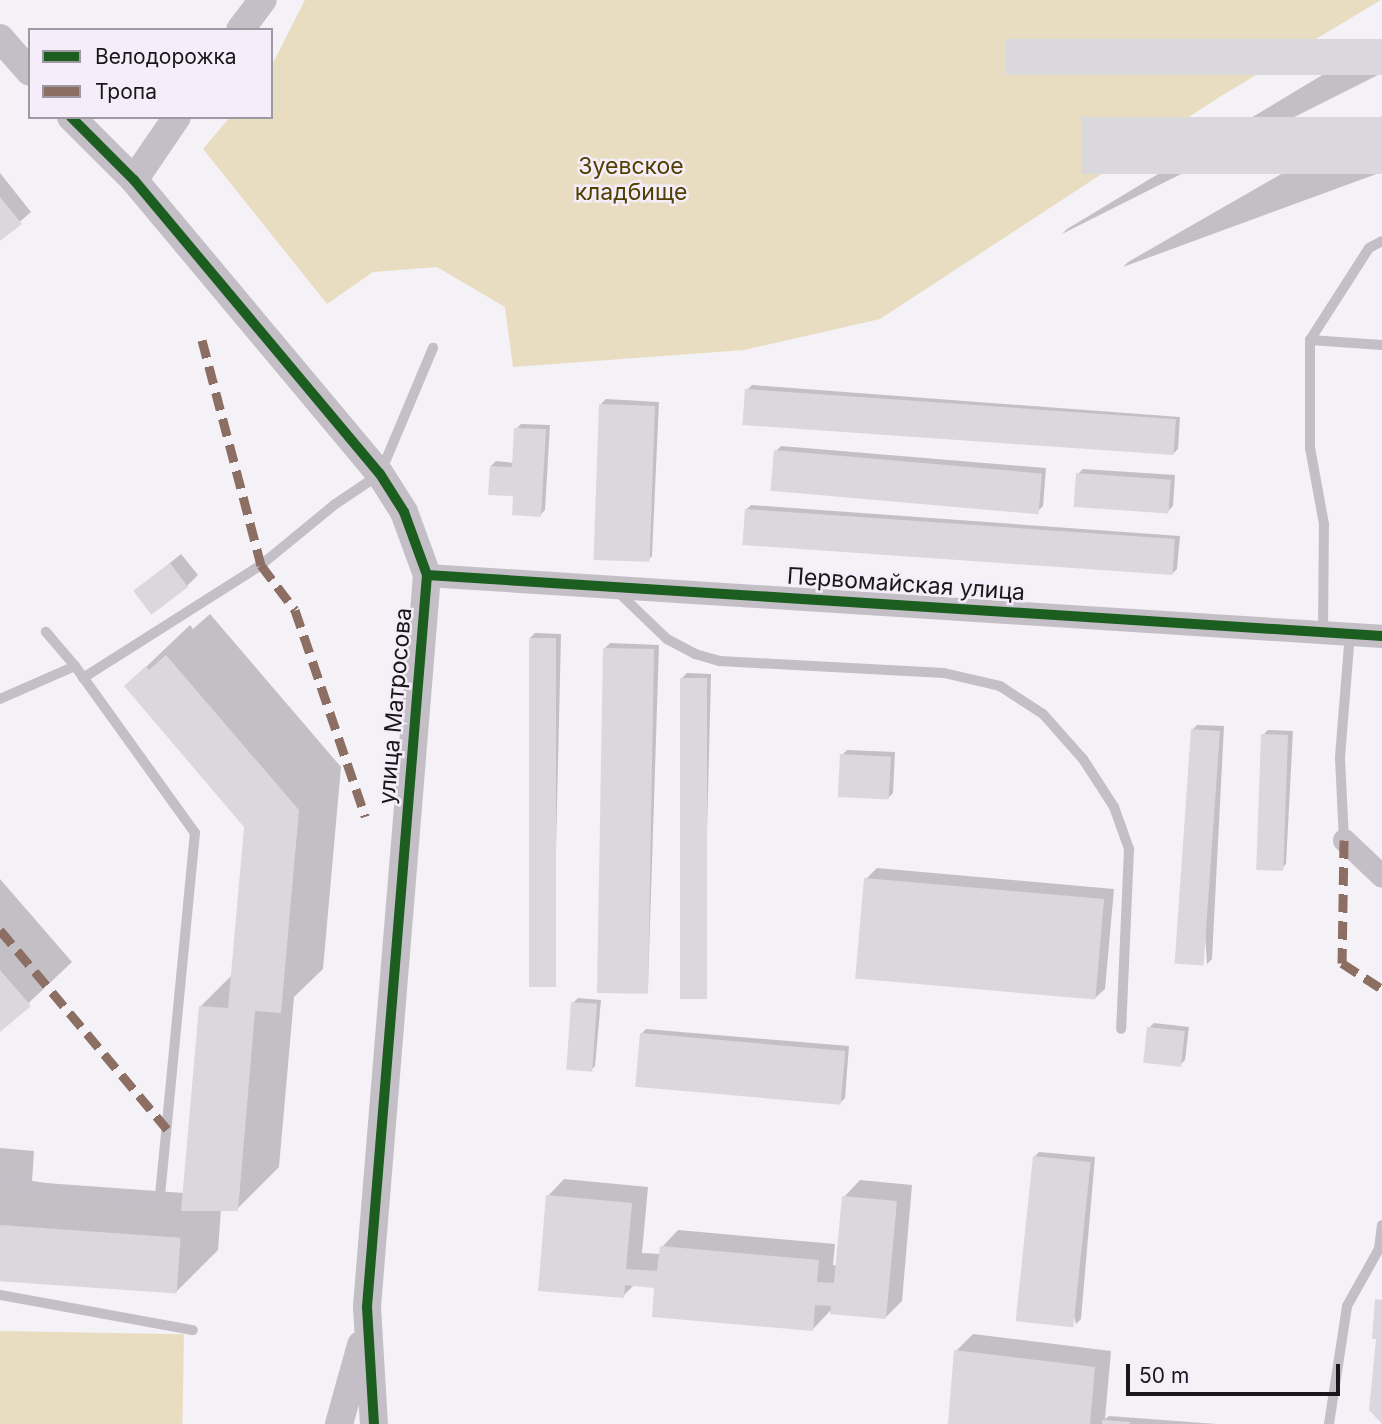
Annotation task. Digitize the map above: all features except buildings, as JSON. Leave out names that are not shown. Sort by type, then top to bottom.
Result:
[{"type":"street","points":[[242,28],[263,0]]},
{"type":"street","points":[[0,38],[28,70]]},
{"type":"street","name":"улица Матросова","points":[[73,119],[134,180],[380,474],[404,512],[427,575],[368,1322],[374,1424]]},
{"type":"street","points":[[134,180],[176,119]]},
{"type":"street","name":"Первомайская улица","points":[[427,575],[1382,636]]},
{"type":"street","points":[[1344,840],[1382,876]]},
{"type":"street","points":[[340,1424],[368,1322]]},
{"type":"lane","points":[[1323,632],[1324,524],[1310,448],[1310,340],[1369,248],[1382,241]]},
{"type":"lane","points":[[1310,340],[1382,345]]},
{"type":"lane","points":[[83,678],[261,565],[334,505],[380,474],[433,348]]},
{"type":"lane","points":[[611,587],[630,601],[667,639],[695,654],[720,662],[944,673],[1000,686],[1043,714],[1083,759],[1114,807],[1129,849],[1121,1029]]},
{"type":"lane","points":[[0,1181],[159,1206],[195,833],[75,666],[46,632]]},
{"type":"lane","points":[[1344,840],[1340,757],[1350,634]]},
{"type":"lane","points":[[0,699],[75,666]]},
{"type":"lane","points":[[1329,1424],[1347,1306],[1379,1249],[1382,1226]]},
{"type":"lane","points":[[0,1295],[193,1330]]},
{"type":"green space","name":"Зуевское кладбище","points":[[305,0],[1381,0],[1221,96],[880,319],[744,350],[513,367],[505,307],[437,267],[373,272],[327,304],[203,149],[228,119],[273,119],[273,63]]},
{"type":"green space","points":[[0,1331],[184,1334],[182,1424],[0,1424]]},
{"type":"marked path","points":[[202,340],[261,565],[295,610],[365,816]]},
{"type":"marked path","points":[[1344,840],[1342,963],[1382,989]]},
{"type":"marked path","points":[[0,930],[167,1129]]},
{"type":"cycle path","points":[[73,119],[134,180],[380,474],[404,512],[427,575],[367,1307],[374,1424]]},
{"type":"cycle path","points":[[427,575],[1382,636]]}]
